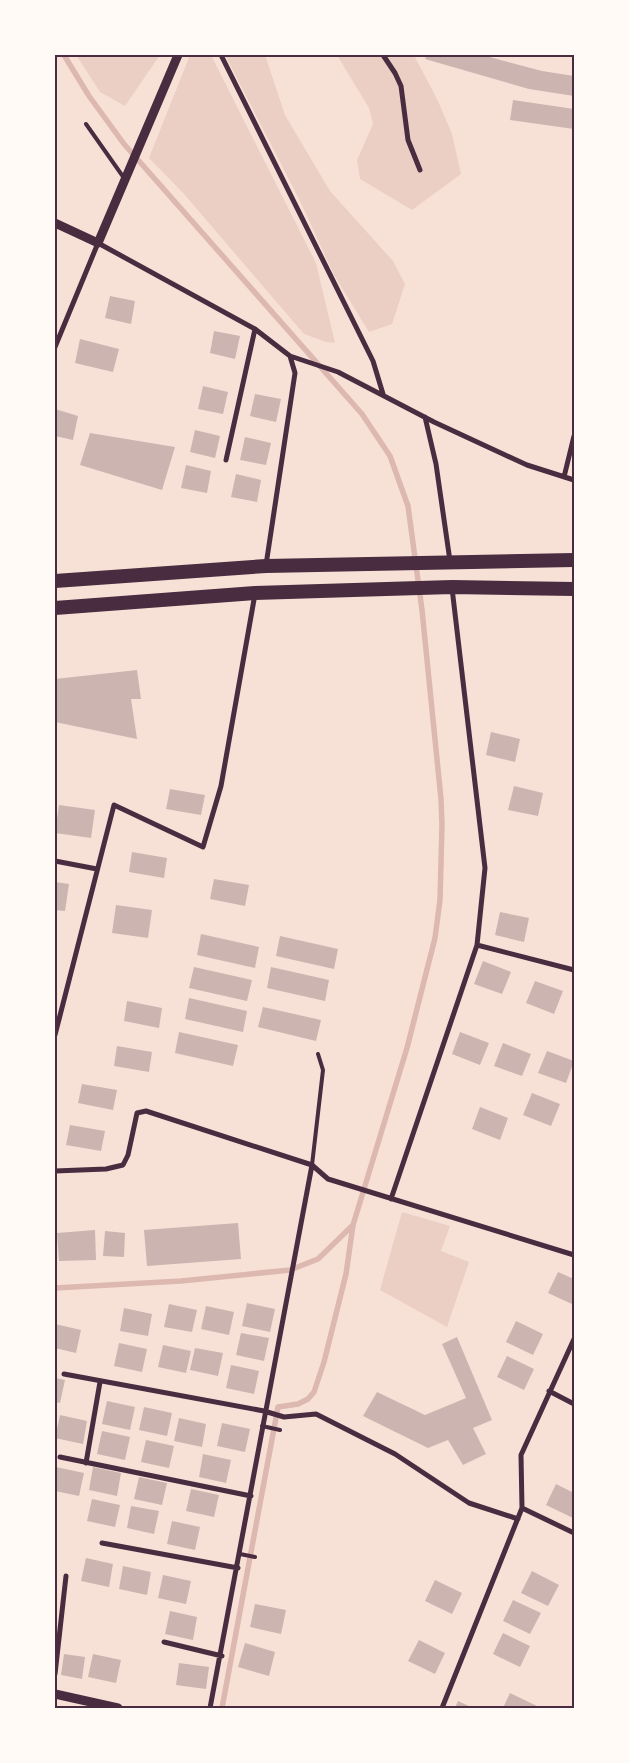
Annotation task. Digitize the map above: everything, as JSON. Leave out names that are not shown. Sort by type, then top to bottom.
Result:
[{"type":"highway","points":[[55,581],[266,566],[574,560]]},
{"type":"highway","points":[[55,608],[255,593],[412,590],[452,587],[574,589]]},
{"type":"street","points":[[55,346],[178,55]]},
{"type":"street","points":[[221,55],[373,362],[383,394]]},
{"type":"street","points":[[383,55],[395,72],[401,86],[408,140],[420,170]]},
{"type":"street","points":[[55,223],[98,243],[255,329],[290,356],[338,372],[425,417],[526,465],[574,480]]},
{"type":"street","points":[[226,460],[255,329]]},
{"type":"street","points":[[266,566],[296,373],[290,356]]},
{"type":"street","points":[[425,417],[436,464],[450,562]]},
{"type":"street","points":[[564,477],[574,436]]},
{"type":"street","points":[[391,1199],[477,945],[485,868],[452,587]]},
{"type":"street","points":[[55,1035],[114,805],[203,847],[221,786],[255,593]]},
{"type":"street","points":[[55,861],[97,869]]},
{"type":"street","points":[[477,945],[574,970]]},
{"type":"street","points":[[55,1171],[106,1169],[123,1165],[128,1155],[137,1113],[140,1110],[312,1165],[328,1179],[574,1255]]},
{"type":"street","points":[[210,1708],[222,1656],[251,1496],[264,1411],[312,1165]]},
{"type":"street","points":[[442,1708],[522,1508],[521,1455],[548,1391],[574,1339]]},
{"type":"street","points":[[64,1374],[264,1411],[282,1416],[316,1414],[402,1459],[468,1503],[518,1519]]},
{"type":"street","points":[[86,1463],[100,1382]]},
{"type":"street","points":[[548,1391],[574,1404]]},
{"type":"street","points":[[60,1457],[251,1496]]},
{"type":"street","points":[[522,1508],[574,1533]]},
{"type":"street","points":[[102,1542],[238,1568]]},
{"type":"street","points":[[55,1674],[66,1576]]},
{"type":"street","points":[[164,1642],[222,1656]]},
{"type":"street","points":[[55,1694],[118,1708]]},
{"type":"lane","points":[[86,124],[126,180]]},
{"type":"lane","points":[[312,1165],[322,1070],[318,1054]]},
{"type":"lane","points":[[262,1426],[280,1430]]},
{"type":"lane","points":[[240,1554],[256,1556]]},
{"type":"shaded area","points":[[76,55],[160,55],[125,106],[100,92]]},
{"type":"shaded area","points":[[190,55],[211,55],[316,263],[335,343],[326,342],[304,334],[184,194],[149,158]]},
{"type":"shaded area","points":[[225,55],[265,55],[285,115],[330,191],[393,261],[405,284],[392,324],[369,332],[334,275],[300,201]]},
{"type":"shaded area","points":[[337,55],[414,55],[438,101],[452,134],[461,174],[412,210],[360,179],[357,160],[373,124],[369,108]]},
{"type":"shaded area","points":[[402,1212],[450,1226],[441,1251],[469,1262],[447,1327],[380,1290]]},
{"type":"building","points":[[427,55],[482,55],[542,71],[574,76],[574,96],[529,89],[425,59]]},
{"type":"building","points":[[513,100],[574,109],[574,129],[510,120]]},
{"type":"building","points":[[110,296],[135,301],[131,324],[105,318]]},
{"type":"building","points":[[214,331],[240,336],[235,359],[210,353]]},
{"type":"building","points":[[80,339],[119,349],[113,372],[75,363]]},
{"type":"building","points":[[203,386],[228,392],[223,414],[198,409]]},
{"type":"building","points":[[255,394],[281,399],[276,422],[250,416]]},
{"type":"building","points":[[55,409],[78,416],[73,440],[55,436]]},
{"type":"building","points":[[195,430],[220,436],[215,458],[190,452]]},
{"type":"building","points":[[90,433],[175,447],[162,490],[80,465]]},
{"type":"building","points":[[245,437],[271,443],[266,465],[240,460]]},
{"type":"building","points":[[186,465],[211,471],[207,493],[181,488]]},
{"type":"building","points":[[236,474],[261,480],[257,502],[231,497]]},
{"type":"building","points":[[137,670],[141,699],[131,699],[137,739],[55,722],[55,679]]},
{"type":"building","points":[[491,732],[520,739],[515,762],[486,755]]},
{"type":"building","points":[[514,786],[543,793],[538,816],[508,810]]},
{"type":"building","points":[[170,789],[205,795],[201,815],[166,809]]},
{"type":"building","points":[[59,805],[95,810],[91,838],[55,833]]},
{"type":"building","points":[[132,852],[167,858],[164,878],[129,872]]},
{"type":"building","points":[[214,879],[249,885],[245,906],[210,899]]},
{"type":"building","points":[[55,882],[69,884],[65,911],[55,910]]},
{"type":"building","points":[[116,905],[152,910],[148,938],[112,933]]},
{"type":"building","points":[[500,912],[529,918],[524,942],[495,935]]},
{"type":"building","points":[[201,934],[259,947],[255,968],[197,955]]},
{"type":"building","points":[[280,936],[338,949],[334,969],[276,956]]},
{"type":"building","points":[[483,961],[511,972],[502,994],[474,984]]},
{"type":"building","points":[[194,967],[252,980],[247,1001],[189,988]]},
{"type":"building","points":[[271,967],[329,980],[325,1001],[267,988]]},
{"type":"building","points":[[535,981],[563,991],[554,1014],[526,1003]]},
{"type":"building","points":[[189,998],[247,1011],[243,1032],[185,1019]]},
{"type":"building","points":[[127,1001],[162,1008],[159,1028],[124,1021]]},
{"type":"building","points":[[263,1007],[321,1020],[316,1041],[258,1027]]},
{"type":"building","points":[[179,1032],[238,1045],[233,1066],[175,1053]]},
{"type":"building","points":[[460,1032],[489,1043],[480,1065],[452,1054]]},
{"type":"building","points":[[503,1043],[531,1054],[522,1076],[494,1066]]},
{"type":"building","points":[[117,1046],[152,1052],[149,1072],[114,1066]]},
{"type":"building","points":[[547,1051],[574,1061],[566,1083],[538,1073]]},
{"type":"building","points":[[82,1084],[117,1090],[113,1110],[78,1103]]},
{"type":"building","points":[[532,1093],[560,1104],[551,1126],[523,1115]]},
{"type":"building","points":[[480,1107],[508,1118],[500,1140],[472,1129]]},
{"type":"building","points":[[70,1125],[105,1131],[101,1151],[66,1145]]},
{"type":"building","points":[[238,1223],[241,1259],[147,1266],[144,1230]]},
{"type":"building","points":[[95,1230],[96,1260],[59,1261],[57,1233]]},
{"type":"building","points":[[105,1231],[125,1233],[124,1257],[103,1256]]},
{"type":"building","points":[[558,1272],[574,1279],[574,1305],[548,1293]]},
{"type":"building","points":[[247,1303],[275,1309],[270,1332],[242,1326]]},
{"type":"building","points":[[169,1304],[197,1310],[192,1332],[164,1327]]},
{"type":"building","points":[[206,1306],[234,1312],[229,1335],[201,1329]]},
{"type":"building","points":[[124,1308],[152,1314],[148,1336],[120,1331]]},
{"type":"building","points":[[516,1321],[543,1334],[533,1355],[506,1342]]},
{"type":"building","points":[[55,1324],[81,1330],[76,1353],[55,1348]]},
{"type":"building","points":[[241,1333],[269,1338],[264,1361],[236,1355]]},
{"type":"building","points":[[457,1337],[492,1420],[473,1428],[486,1454],[463,1465],[448,1440],[428,1448],[363,1416],[377,1392],[425,1415],[466,1398],[442,1344]]},
{"type":"building","points":[[119,1343],[147,1349],[142,1372],[114,1366]]},
{"type":"building","points":[[163,1345],[191,1351],[186,1373],[158,1367]]},
{"type":"building","points":[[195,1348],[223,1353],[218,1376],[190,1370]]},
{"type":"building","points":[[507,1356],[534,1369],[524,1390],[497,1377]]},
{"type":"building","points":[[231,1365],[259,1371],[254,1394],[226,1388]]},
{"type":"building","points":[[55,1378],[65,1380],[60,1403],[55,1402]]},
{"type":"building","points":[[107,1401],[135,1407],[130,1430],[102,1424]]},
{"type":"building","points":[[144,1407],[172,1413],[167,1436],[139,1430]]},
{"type":"building","points":[[60,1415],[87,1421],[83,1444],[55,1438]]},
{"type":"building","points":[[179,1418],[206,1424],[202,1447],[174,1441]]},
{"type":"building","points":[[222,1423],[250,1429],[245,1452],[217,1446]]},
{"type":"building","points":[[102,1431],[130,1437],[125,1460],[97,1454]]},
{"type":"building","points":[[146,1440],[174,1446],[169,1468],[141,1462]]},
{"type":"building","points":[[203,1454],[231,1460],[226,1483],[199,1477]]},
{"type":"building","points":[[56,1467],[84,1473],[79,1496],[55,1491]]},
{"type":"building","points":[[93,1467],[121,1473],[117,1496],[89,1490]]},
{"type":"building","points":[[139,1477],[167,1483],[162,1505],[134,1499]]},
{"type":"building","points":[[556,1484],[574,1493],[573,1518],[546,1505]]},
{"type":"building","points":[[191,1489],[219,1495],[214,1517],[186,1511]]},
{"type":"building","points":[[92,1499],[120,1505],[115,1527],[87,1521]]},
{"type":"building","points":[[131,1506],[159,1511],[154,1534],[127,1528]]},
{"type":"building","points":[[172,1521],[200,1527],[195,1550],[167,1544]]},
{"type":"building","points":[[86,1558],[113,1564],[109,1587],[81,1581]]},
{"type":"building","points":[[123,1566],[151,1572],[147,1595],[119,1589]]},
{"type":"building","points":[[532,1571],[559,1585],[548,1606],[521,1593]]},
{"type":"building","points":[[163,1575],[191,1581],[186,1604],[158,1598]]},
{"type":"building","points":[[435,1580],[462,1593],[452,1614],[425,1601]]},
{"type":"building","points":[[513,1600],[541,1613],[530,1634],[503,1621]]},
{"type":"building","points":[[255,1604],[286,1610],[281,1634],[250,1627]]},
{"type":"building","points":[[170,1611],[197,1617],[193,1640],[165,1634]]},
{"type":"building","points":[[503,1633],[530,1646],[520,1667],[493,1654]]},
{"type":"building","points":[[419,1640],[445,1653],[435,1674],[408,1661]]},
{"type":"building","points":[[245,1643],[275,1652],[269,1676],[238,1667]]},
{"type":"building","points":[[64,1654],[85,1657],[82,1679],[61,1675]]},
{"type":"building","points":[[93,1654],[121,1660],[116,1683],[88,1677]]},
{"type":"building","points":[[179,1663],[209,1667],[206,1689],[176,1685]]},
{"type":"building","points":[[510,1693],[537,1706],[536,1708],[503,1708]]},
{"type":"building","points":[[458,1701],[473,1708],[455,1708]]},
{"type":"waterway","points":[[64,55],[89,96],[124,144],[362,414],[390,456],[408,506],[422,610],[441,799],[440,900],[435,938],[407,1048],[353,1225],[346,1274],[324,1362],[314,1392],[308,1399],[298,1404],[278,1407],[222,1708]]},
{"type":"waterway","points":[[55,1288],[181,1281],[290,1270],[318,1259],[353,1225]]}]
